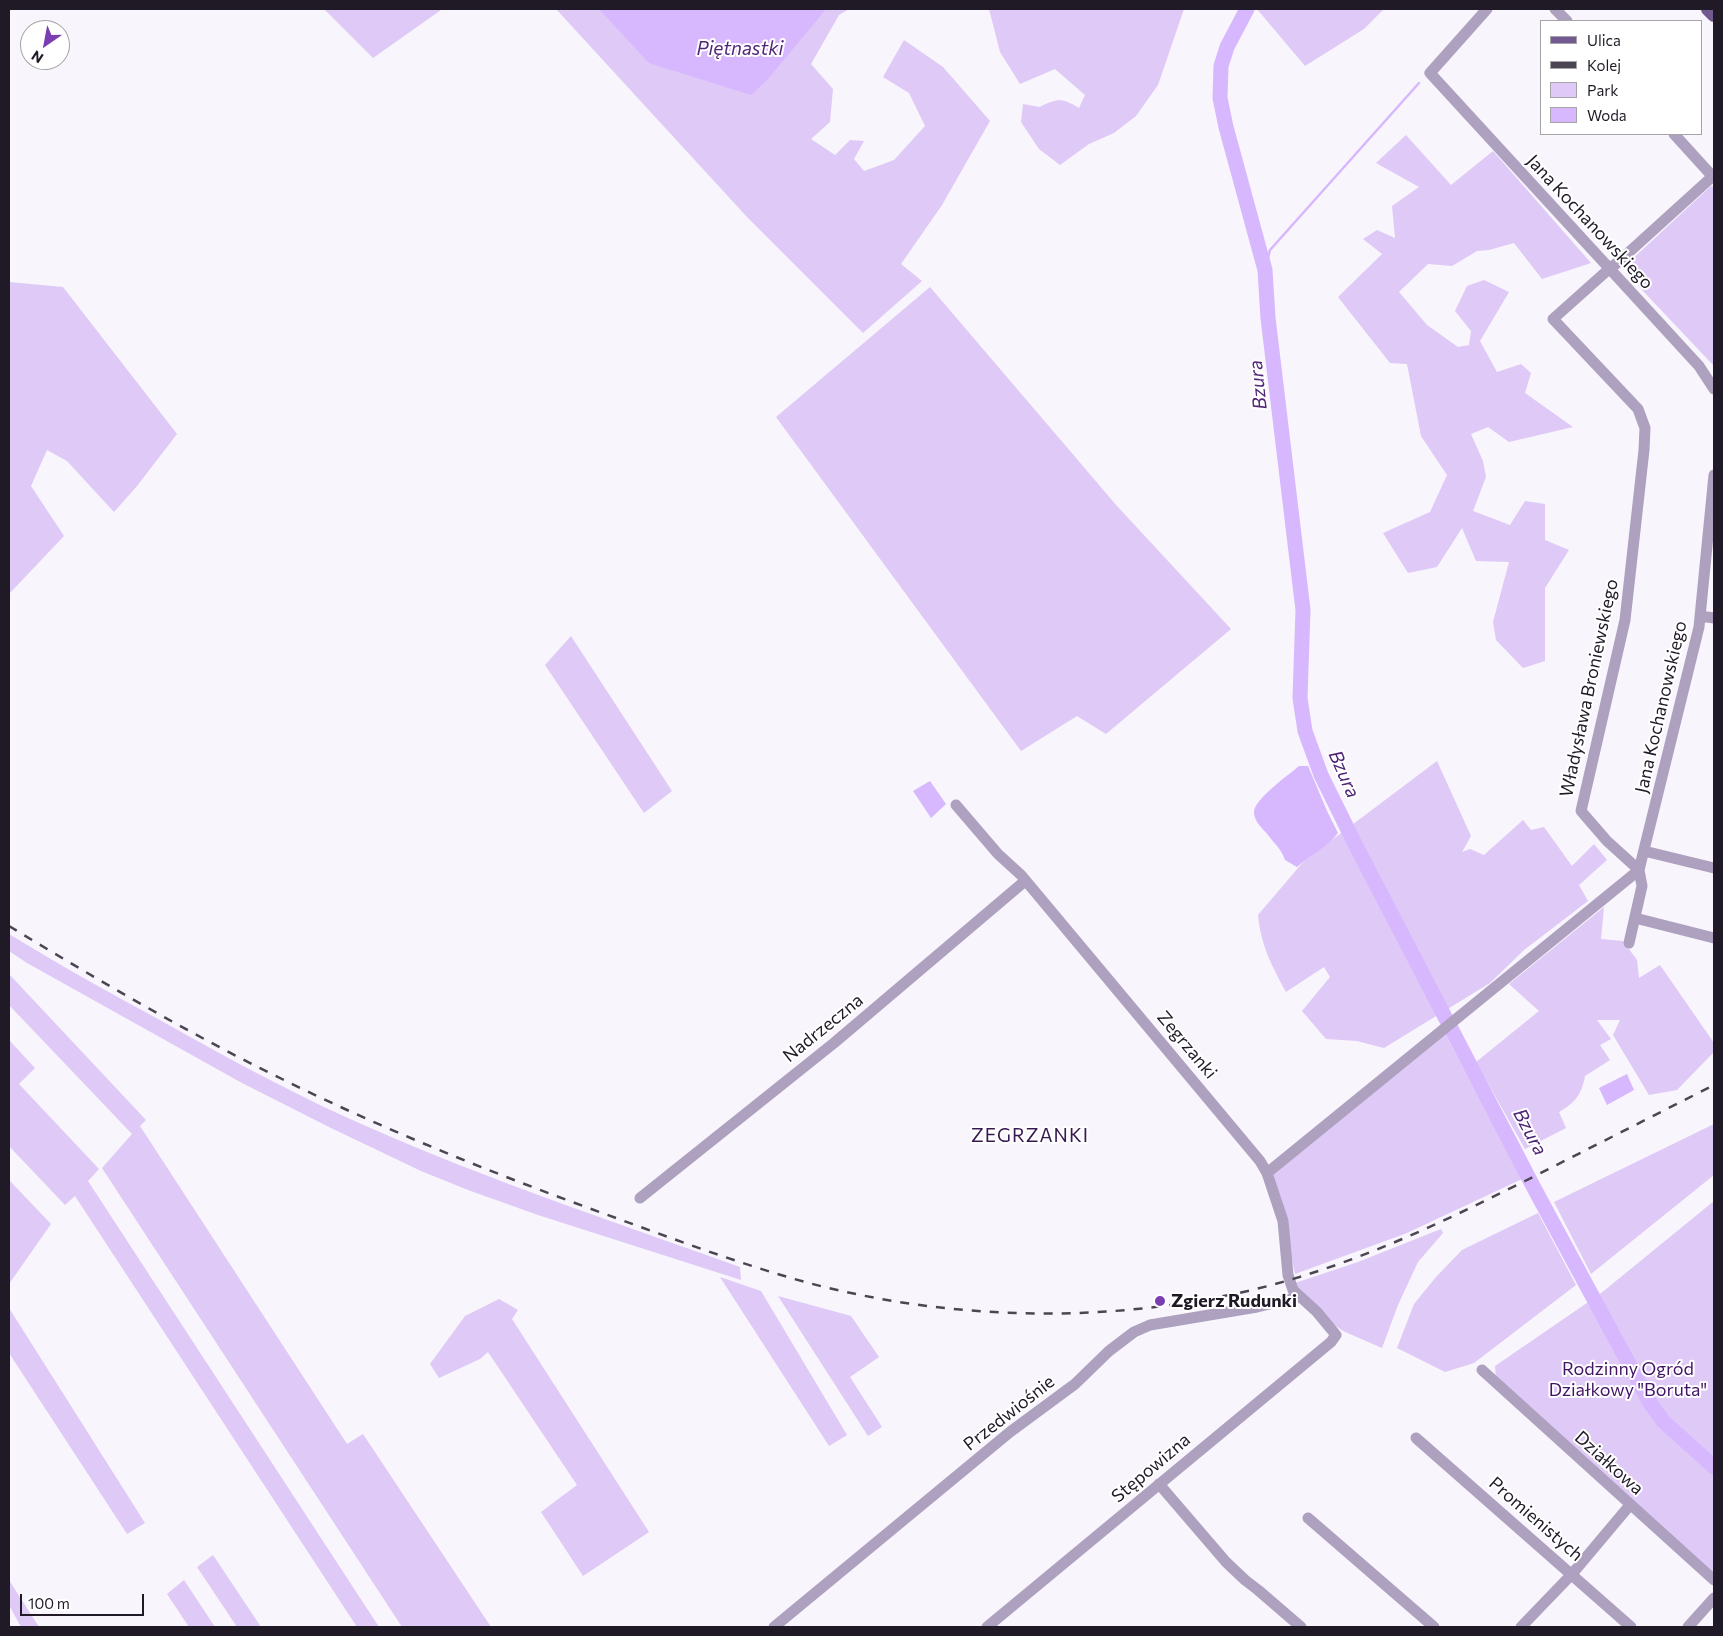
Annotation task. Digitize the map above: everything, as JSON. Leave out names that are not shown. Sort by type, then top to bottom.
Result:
[{"type":"main road","points":[[1708,9],[1714,15]]},
{"type":"street","name":"Jana Kochanowskiego","points":[[1487,9],[1430,74],[1700,366],[1714,389]]},
{"type":"street","points":[[1555,9],[1566,20]]},
{"type":"street","points":[[1675,135],[1714,177]]},
{"type":"street","name":"Władysława Broniewskiego","points":[[1639,870],[1607,842],[1581,811],[1625,620],[1643,466],[1645,428],[1638,409],[1553,319],[1714,177]]},
{"type":"street","name":"Jana Kochanowskiego","points":[[1629,943],[1642,886],[1639,870],[1699,627],[1714,476]]},
{"type":"street","points":[[1700,616],[1714,618]]},
{"type":"street","name":"Zegrzanki","points":[[956,805],[998,854],[1025,881],[1256,1155],[1267,1173],[1283,1221],[1290,1280],[1293,1290],[1314,1309],[1336,1335]]},
{"type":"street","points":[[1644,851],[1714,868]]},
{"type":"street","points":[[1267,1173],[1639,870]]},
{"type":"street","name":"Nadrzeczna","points":[[640,1198],[834,1043],[1025,881]]},
{"type":"street","points":[[1635,918],[1714,938]]},
{"type":"street","name":"Przedwiośnie","points":[[774,1627],[1010,1432],[1075,1384],[1110,1351],[1134,1332],[1156,1324],[1257,1307],[1299,1297]]},
{"type":"street","name":"Stępowizna","points":[[986,1627],[1331,1342],[1336,1335]]},
{"type":"street","name":"Działkowa","points":[[1482,1370],[1714,1580]]},
{"type":"street","name":"Promienistych","points":[[1416,1438],[1631,1627]]},
{"type":"street","points":[[1159,1484],[1226,1562],[1301,1627]]},
{"type":"street","points":[[1521,1627],[1572,1574],[1630,1505]]},
{"type":"street","points":[[1308,1518],[1430,1626]]},
{"type":"street","points":[[1688,1627],[1714,1598]]},
{"type":"green space","points":[[324,9],[439,9],[441,10],[373,58]]},
{"type":"green space","points":[[556,9],[849,9],[839,15],[811,64],[833,89],[830,122],[811,139],[835,155],[850,140],[864,141],[854,159],[864,171],[894,160],[925,126],[909,93],[883,77],[904,40],[943,67],[990,121],[942,205],[901,264],[922,281],[863,333],[747,217]]},
{"type":"green space","points":[[989,9],[1184,9],[1158,85],[1136,116],[1114,133],[1089,144],[1060,165],[1039,149],[1021,122],[1023,104],[1040,107],[1060,100],[1079,108],[1085,95],[1055,69],[1020,84],[1000,52]]},
{"type":"green space","points":[[1257,9],[1384,9],[1364,29],[1305,66]]},
{"type":"green space","points":[[1406,135],[1451,185],[1493,151],[1591,263],[1542,279],[1514,243],[1489,250],[1477,251],[1452,266],[1428,264],[1399,292],[1427,325],[1458,347],[1469,345],[1471,331],[1455,311],[1467,286],[1484,280],[1509,292],[1480,341],[1497,372],[1521,364],[1531,373],[1525,393],[1573,427],[1509,442],[1488,427],[1471,434],[1483,461],[1486,477],[1473,511],[1510,525],[1525,501],[1545,504],[1545,540],[1569,550],[1545,588],[1545,661],[1523,668],[1496,640],[1493,622],[1509,562],[1476,561],[1462,528],[1437,567],[1408,573],[1383,533],[1430,512],[1447,475],[1421,436],[1407,364],[1390,363],[1338,297],[1382,254],[1363,239],[1377,230],[1395,238],[1392,206],[1419,187],[1376,163]]},
{"type":"green space","points":[[1711,186],[1714,187],[1714,366],[1626,273],[1627,264]]},
{"type":"green space","points":[[9,282],[63,287],[177,434],[137,486],[114,512],[67,461],[47,450],[31,486],[64,536],[9,594]]},
{"type":"green space","points":[[930,287],[1117,506],[1231,629],[1106,734],[1077,716],[1021,751],[776,417]]},
{"type":"green space","points":[[571,636],[672,791],[644,813],[545,665]]},
{"type":"green space","points":[[1437,761],[1471,836],[1462,852],[1470,849],[1484,855],[1523,820],[1531,830],[1544,827],[1572,866],[1594,844],[1607,860],[1579,885],[1588,901],[1524,950],[1490,983],[1384,1048],[1357,1041],[1326,1039],[1302,1011],[1330,977],[1324,967],[1286,992],[1264,946],[1258,915],[1304,861]]},
{"type":"green space","points":[[1604,907],[1601,939],[1623,941],[1637,960],[1639,978],[1660,965],[1714,1043],[1714,1052],[1677,1090],[1649,1095],[1613,1035],[1620,1020],[1597,1020],[1611,1039],[1600,1045],[1610,1060],[1585,1076],[1577,1097],[1559,1112],[1566,1128],[1525,1149],[1476,1062],[1539,1011],[1509,984]]},
{"type":"green space","points":[[9,934],[210,1048],[339,1114],[488,1176],[740,1267],[741,1280],[538,1215],[421,1171],[242,1083],[27,963],[9,951]]},
{"type":"green space","points":[[9,974],[146,1120],[140,1126],[347,1444],[363,1434],[491,1627],[402,1627],[102,1168],[132,1134],[9,1005]]},
{"type":"green space","points":[[1444,1032],[1522,1179],[1407,1233],[1295,1274],[1273,1174]]},
{"type":"green space","points":[[9,1040],[35,1068],[19,1084],[99,1169],[88,1181],[379,1627],[357,1627],[75,1196],[65,1205],[9,1146]]},
{"type":"green space","points":[[1714,1124],[1714,1175],[1591,1274],[1554,1202]]},
{"type":"green space","points":[[9,1180],[51,1224],[9,1284]]},
{"type":"green space","name":"Rodzinny Ogród Działkowy \"Boruta\"","points":[[1714,1201],[1714,1574],[1496,1379],[1495,1366],[1600,1294]]},
{"type":"green space","name":"Rodzinny Ogród Działkowy \"Boruta\"","points":[[1538,1213],[1576,1285],[1474,1363],[1445,1372],[1397,1348],[1414,1304],[1462,1250]]},
{"type":"green space","points":[[1441,1229],[1443,1233],[1418,1262],[1398,1305],[1382,1348],[1343,1331],[1332,1323],[1300,1294],[1295,1283],[1358,1262]]},
{"type":"green space","points":[[720,1277],[761,1291],[847,1435],[829,1446]]},
{"type":"green space","points":[[778,1296],[851,1316],[879,1357],[850,1377],[882,1427],[868,1436]]},
{"type":"green space","points":[[499,1299],[518,1310],[512,1319],[649,1532],[583,1576],[541,1512],[577,1485],[488,1352],[480,1359],[439,1378],[430,1364],[465,1316]]},
{"type":"green space","points":[[9,1308],[145,1523],[127,1534],[9,1353]]},
{"type":"green space","points":[[213,1555],[261,1627],[237,1627],[197,1567]]},
{"type":"green space","points":[[9,1580],[39,1627],[21,1627],[9,1605]]},
{"type":"green space","points":[[184,1580],[215,1627],[189,1627],[167,1594]]},
{"type":"water","name":"Piętnastki","points":[[599,9],[826,9],[767,80],[751,95],[649,63]]},
{"type":"water","points":[[1299,766],[1308,766],[1338,833],[1329,843],[1297,867],[1285,860],[1280,850],[1257,821],[1254,812],[1260,800]]},
{"type":"water","points":[[930,781],[946,804],[931,818],[913,791]]},
{"type":"water","points":[[1627,1074],[1634,1090],[1607,1105],[1599,1088]]},
{"type":"waterway","name":"Bzura","points":[[1247,9],[1227,47],[1221,66],[1220,98],[1226,127],[1265,270],[1268,318],[1303,610],[1300,698],[1305,731],[1321,775],[1356,846],[1534,1188],[1650,1403],[1664,1422],[1714,1467]]},
{"type":"waterway","points":[[1265,270],[1270,250],[1419,83]]},
{"type":"railway","points":[[9,926],[144,1006],[247,1061],[361,1116],[482,1167],[679,1241],[780,1275],[860,1295],[972,1311],[1085,1313],[1141,1309],[1197,1301],[1252,1290],[1288,1280],[1358,1257],[1458,1214],[1714,1085]]},
{"type":"place","name":"Zgierz Rudunki","points":[[1160,1301]]},
{"type":"district","name":"ZEGRZANKI","points":[[1030,1136]]}]
